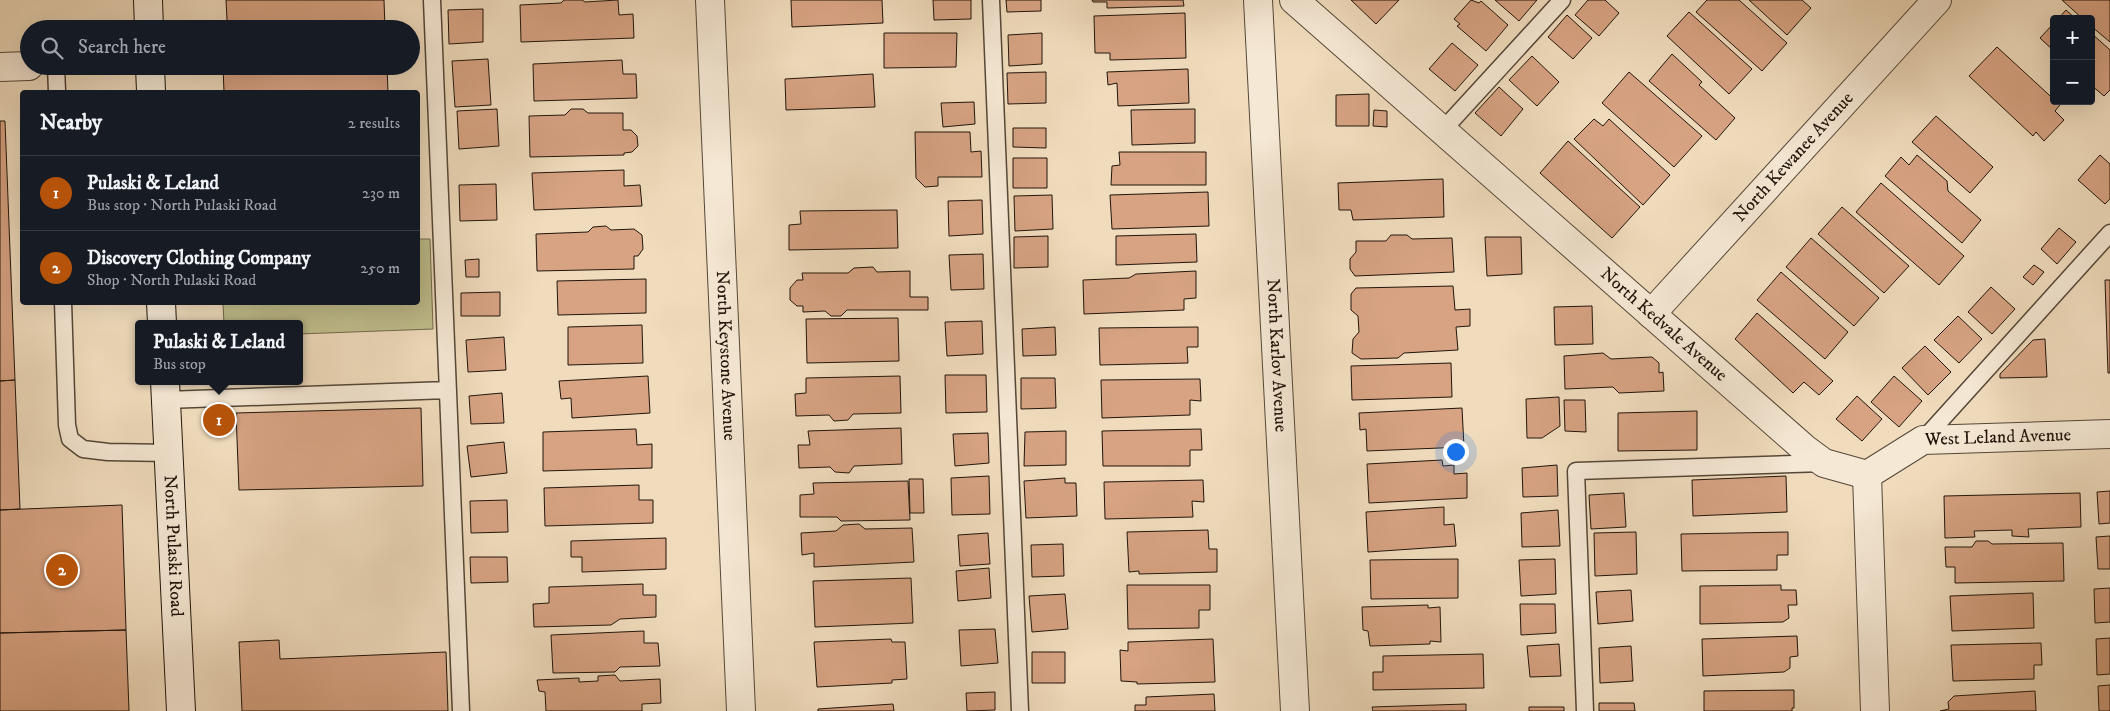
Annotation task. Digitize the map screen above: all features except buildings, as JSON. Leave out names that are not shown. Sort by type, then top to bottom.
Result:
[{"type":"street","points":[[148,0],[149,20]]},
{"type":"street","name":"North Keystone Avenue","points":[[710,0],[741,711]]},
{"type":"street","name":"North Karlov Avenue","points":[[1258,0],[1295,711]]},
{"type":"street","name":"North Kedvale Avenue","points":[[1294,0],[1805,449],[1824,463],[1867,475]]},
{"type":"street","name":"North Kewanee Avenue","points":[[1651,314],[1937,0]]},
{"type":"street","points":[[0,66],[20,66]]},
{"type":"street","points":[[150,75],[151,90]]},
{"type":"street","points":[[161,305],[162,320]]},
{"type":"street","name":"North Pulaski Road","points":[[165,390],[180,711]]},
{"type":"street","name":"West Leland Avenue","points":[[1867,475],[1923,440],[2110,434]]},
{"type":"street","points":[[1867,475],[1875,711]]},
{"type":"lane","points":[[432,0],[461,711]]},
{"type":"lane","points":[[990,0],[1020,711]]},
{"type":"lane","points":[[1442,131],[1562,0]]},
{"type":"lane","points":[[56,75],[57,90]]},
{"type":"lane","points":[[1923,440],[2110,233]]},
{"type":"lane","points":[[63,305],[67,425],[70,439],[82,449],[108,452],[169,453]]},
{"type":"lane","points":[[165,390],[448,390]]},
{"type":"lane","points":[[1585,711],[1576,471],[1824,463]]},
{"type":"shaded area","points":[[420,239],[430,239],[433,329],[303,334],[303,320],[224,320],[223,305],[420,305]]},
{"type":"place","name":"Pulaski & Leland","points":[[219,420]]},
{"type":"place","name":"Discovery Clothing Company","points":[[62,570]]}]
